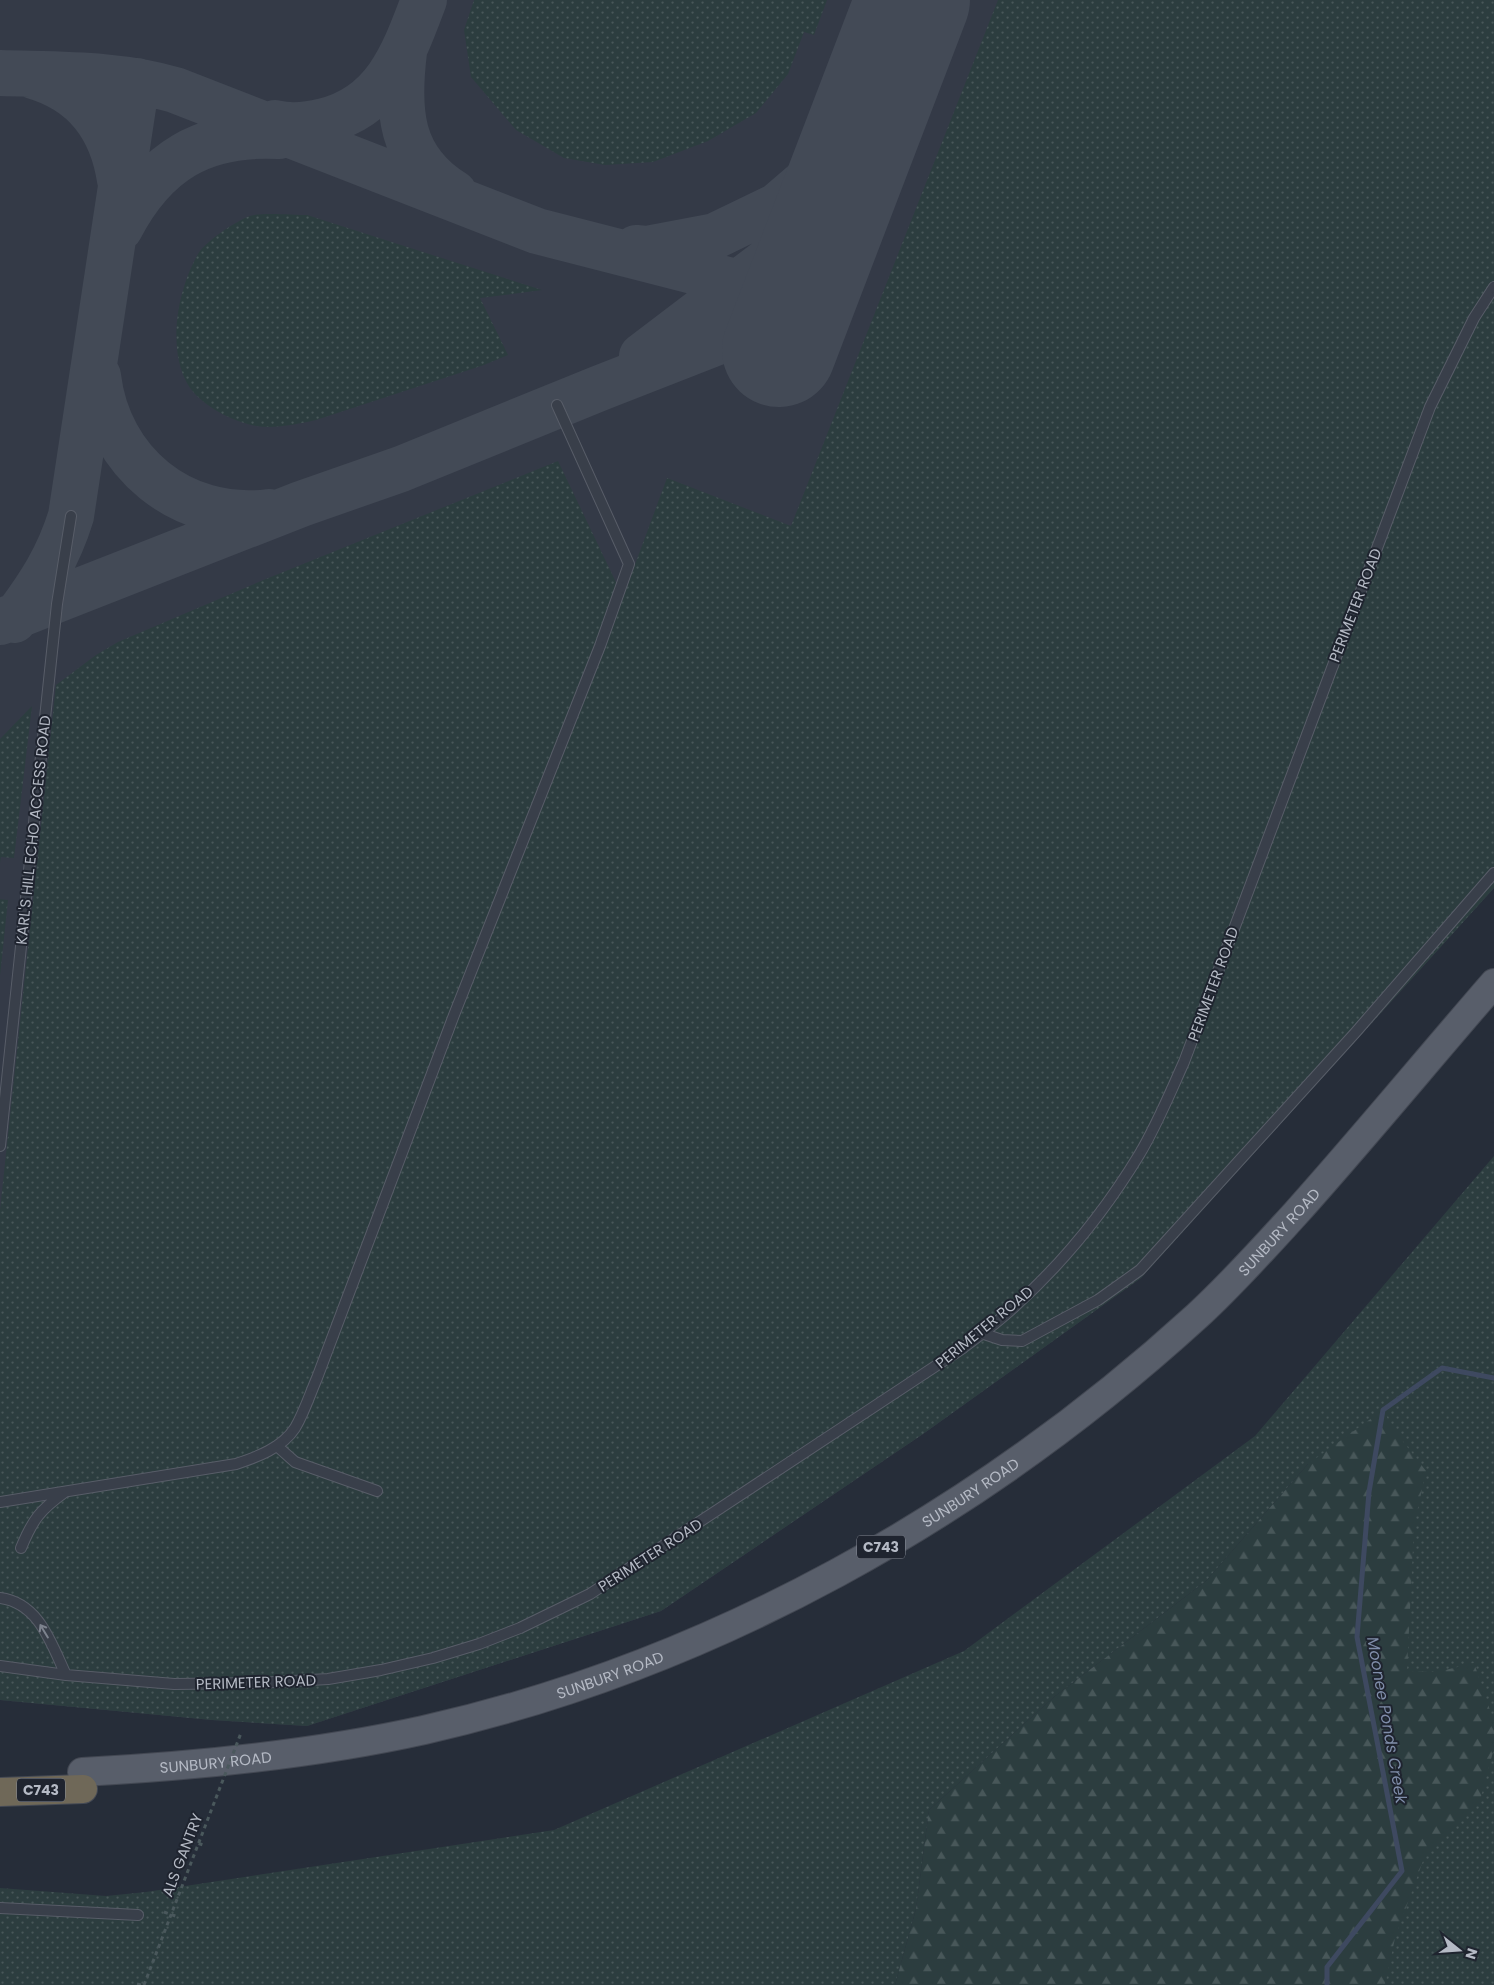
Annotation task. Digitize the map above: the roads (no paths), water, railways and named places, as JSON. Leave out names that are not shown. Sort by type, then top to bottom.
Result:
[{"type":"highway","name":"C743","points":[[0,1773],[82,1780]]},
{"type":"highway","name":"C743","points":[[0,1792],[82,1780]]},
{"type":"main road","name":"SUNBURY ROAD","points":[[82,1780],[156,1768],[276,1757],[369,1741],[429,1729],[516,1705],[636,1666],[705,1638],[870,1554],[974,1491],[1046,1441],[1196,1316],[1242,1272],[1332,1173],[1494,982]]},
{"type":"main road","name":"SUNBURY ROAD","points":[[82,1780],[172,1784],[300,1769],[411,1748],[500,1727],[583,1701],[684,1663],[822,1599],[909,1552],[986,1503],[1059,1451],[1151,1378],[1212,1321],[1282,1251],[1346,1181],[1494,1007]]},
{"type":"lane","name":"PERIMETER ROAD","points":[[0,1666],[174,1684],[258,1683],[328,1679],[381,1670],[479,1644],[520,1628],[590,1594],[929,1371],[1013,1308],[1044,1278],[1079,1239],[1140,1154],[1162,1111],[1184,1062],[1430,407],[1474,318],[1494,287]]},
{"type":"lane","points":[[0,1502],[236,1464],[258,1457],[277,1446],[295,1429],[317,1378],[454,1015],[600,646],[629,564],[557,406]]},
{"type":"lane","name":"KARL'S HILL ECHO ACCESS ROAD","points":[[0,1146],[57,604],[71,516]]},
{"type":"lane","points":[[982,1333],[1002,1340],[1022,1341],[1098,1300],[1140,1270],[1355,1033],[1494,873]]},
{"type":"lane","points":[[277,1446],[295,1462],[377,1491]]},
{"type":"lane","points":[[21,1548],[31,1524],[44,1507],[66,1491]]},
{"type":"lane","points":[[0,1598],[21,1604],[31,1612],[44,1630],[66,1674]]},
{"type":"lane","points":[[0,1908],[138,1915]]},
{"type":"waterway","name":"Moonee Ponds Creek","points":[[1327,1985],[1327,1967],[1402,1871],[1357,1637],[1369,1492],[1383,1410],[1442,1368],[1494,1378]]}]
